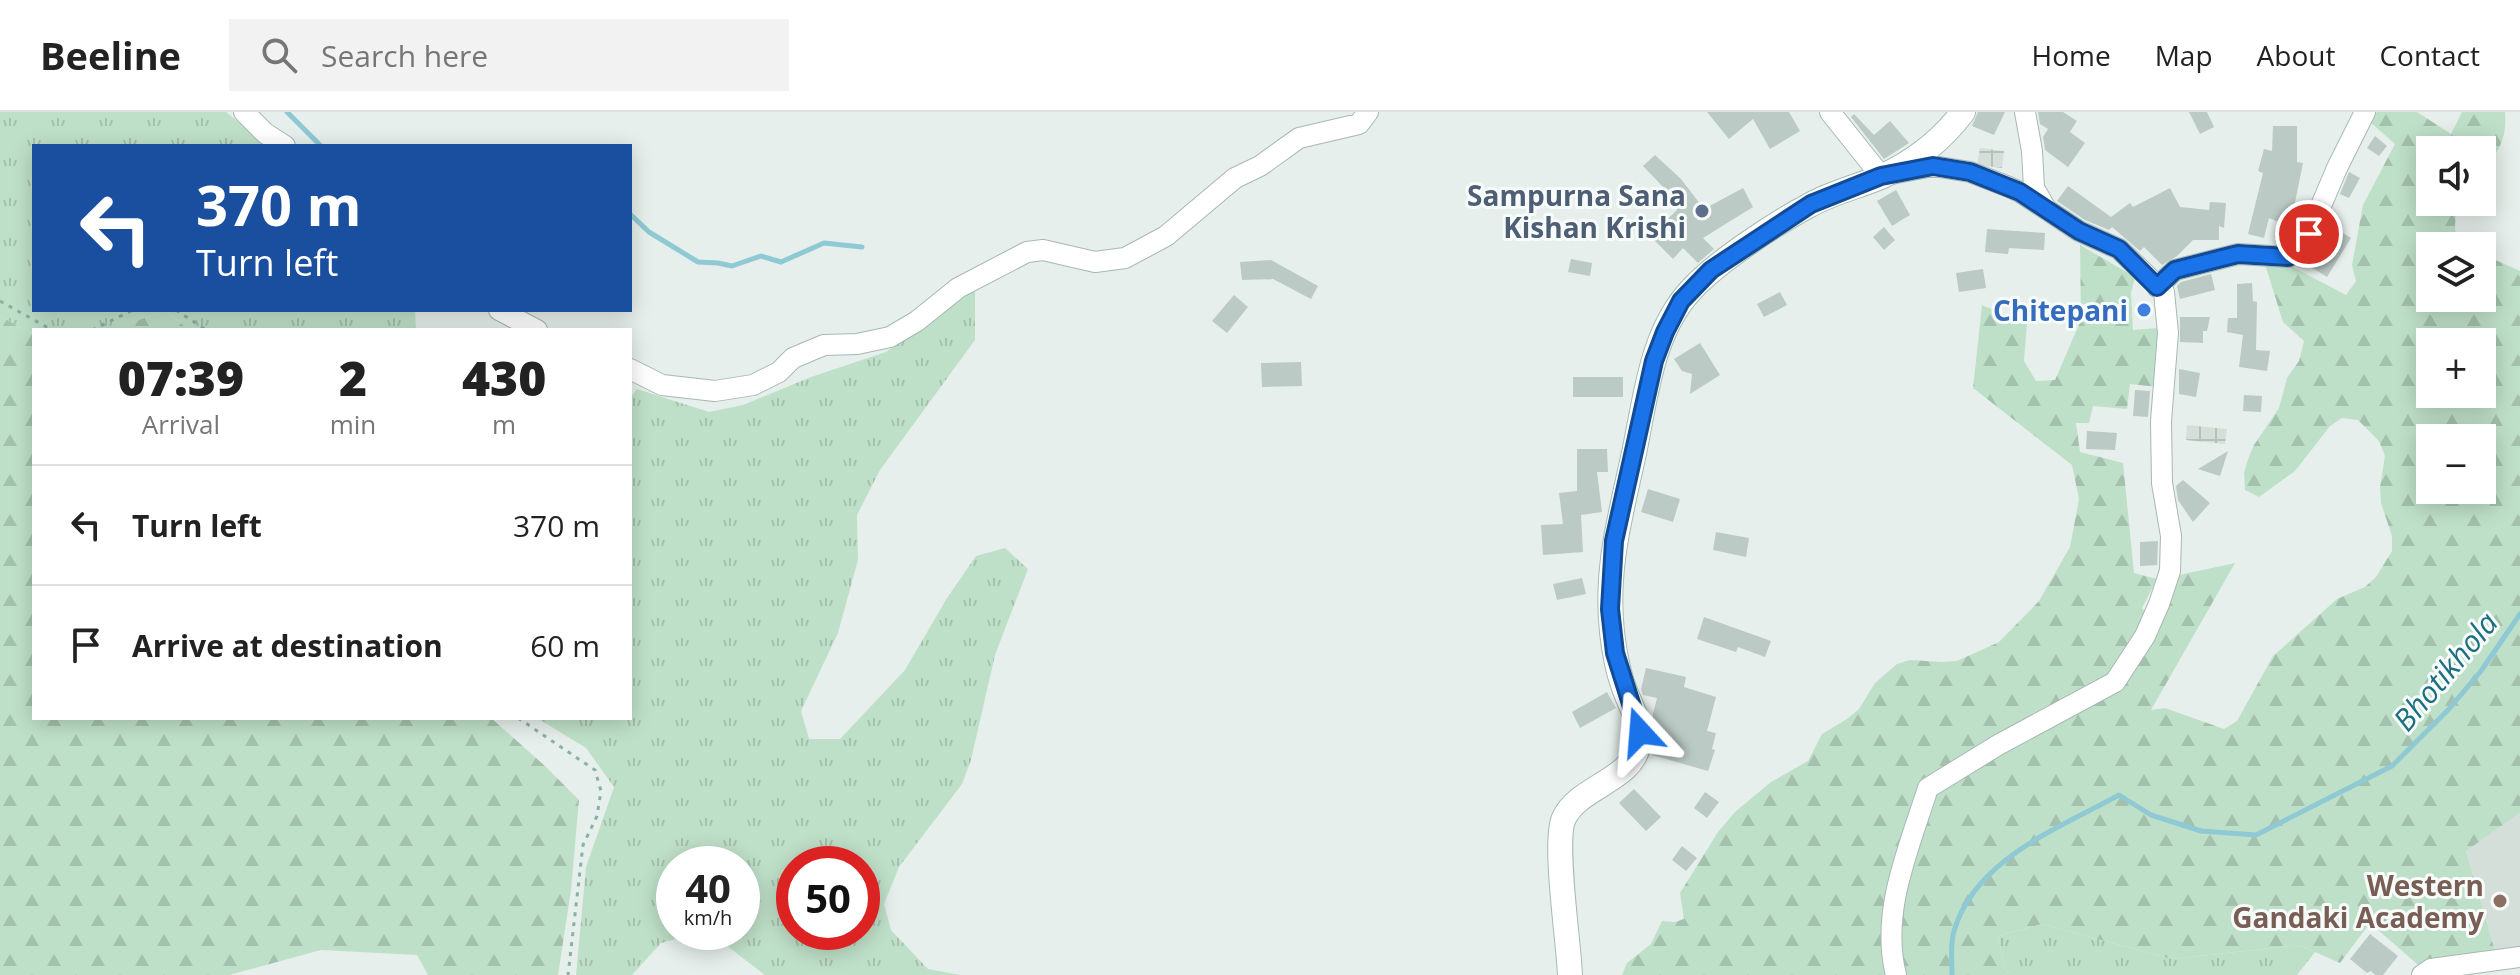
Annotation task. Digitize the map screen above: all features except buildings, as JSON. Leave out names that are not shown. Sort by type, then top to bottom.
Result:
[{"type":"main road","points":[[1570,975],[1560,849],[1564,818],[1596,787],[1628,765],[1638,747],[1640,732],[1615,653],[1610,609],[1614,541],[1645,393],[1665,332],[1681,301],[1711,270],[1811,204],[1881,176],[1925,151],[1963,112]]},
{"type":"street","points":[[244,112],[265,133],[282,144]]},
{"type":"street","points":[[632,370],[662,385],[715,391],[753,385],[779,372],[793,358],[824,345],[857,344],[890,337],[917,321],[958,288],[1027,252],[1043,250],[1095,262],[1125,258],[1166,236],[1235,178],[1260,166],[1299,138],[1359,124],[1368,112]]},
{"type":"street","points":[[1830,112],[1881,176],[1933,166],[1970,172],[2020,192],[2079,231],[2119,249],[2164,292],[2168,333],[2161,421],[2162,483],[2171,536],[2170,571],[2159,604],[2145,636],[2115,682],[1998,745],[1928,788],[1898,886],[1890,926],[1896,975]]},
{"type":"street","points":[[2025,112],[2034,188],[2047,210]]},
{"type":"street","points":[[2157,287],[2175,270],[2238,254],[2288,257],[2309,234],[2365,112]]},
{"type":"street","points":[[503,312],[533,328]]},
{"type":"street","points":[[2422,975],[2431,969],[2520,957]]},
{"type":"path","points":[[0,301],[48,328]]},
{"type":"path","points":[[96,328],[129,312]]},
{"type":"path","points":[[179,312],[203,328]]},
{"type":"path","points":[[521,720],[595,770],[601,791],[597,816],[583,845],[568,975]]},
{"type":"shaded area","points":[[1980,148],[2004,151],[2002,168],[1977,165]]},
{"type":"shaded area","points":[[2187,425],[2227,429],[2225,444],[2186,440]]},
{"type":"shaded area","name":"Western Gandaki Academy","points":[[2520,813],[2520,951],[2496,954],[2466,851]]},
{"type":"green space","points":[[0,112],[226,112],[266,144],[32,144],[32,312],[163,312],[116,328],[32,328],[32,334],[0,316]]},
{"type":"green space","points":[[2377,112],[2417,112],[2451,134],[2462,112],[2505,112],[2505,129],[2496,152],[2496,136],[2416,136],[2416,216],[2455,216],[2456,232],[2416,232],[2416,312],[2496,312],[2496,260],[2520,271],[2520,813],[2466,851],[2496,954],[2417,964],[2370,923],[2340,963],[2299,945],[2172,959],[2042,924],[1998,936],[2005,970],[2013,975],[1622,975],[1627,963],[1651,944],[1662,921],[1684,919],[1680,893],[1718,832],[1735,812],[1771,782],[1808,761],[1822,734],[1859,709],[1875,683],[1897,664],[1910,660],[1957,661],[1999,642],[2039,601],[2070,547],[2079,499],[2072,465],[1973,388],[1982,305],[2027,324],[2024,361],[2036,381],[2055,380],[2081,320],[2080,245],[2135,277],[2131,293],[2133,330],[2158,328],[2158,387],[2130,384],[2127,409],[2093,406],[2089,423],[2076,423],[2080,452],[2123,463],[2134,573],[2157,579],[2142,608],[2158,628],[2179,575],[2235,563],[2151,710],[2165,708],[2224,729],[2237,721],[2273,656],[2337,599],[2365,587],[2376,577],[2392,551],[2392,536],[2381,503],[2385,456],[2379,441],[2358,420],[2342,418],[2330,426],[2295,471],[2259,497],[2245,490],[2244,473],[2254,445],[2279,408],[2287,378],[2299,361],[2304,341],[2283,322],[2265,264],[2287,264],[2346,295],[2356,281],[2352,265],[2363,205],[2395,144],[2370,122]]},
{"type":"green space","points":[[975,289],[975,340],[880,470],[857,515],[858,560],[838,633],[801,711],[809,739],[840,739],[905,670],[947,598],[976,556],[1005,548],[1028,569],[995,655],[971,760],[962,784],[899,867],[884,904],[891,930],[928,969],[960,975],[765,975],[732,950],[760,950],[760,846],[656,846],[656,949],[632,975],[576,975],[586,867],[614,787],[586,748],[540,720],[632,720],[632,395],[637,389],[709,412],[743,405],[811,377],[886,352]]},
{"type":"green space","points":[[167,312],[415,312],[416,328],[187,328]]},
{"type":"green space","points":[[167,312],[187,328],[115,328]]},
{"type":"green space","points":[[0,316],[32,334],[32,720],[493,720],[579,800],[571,890],[558,975],[428,975],[417,955],[321,950],[229,975],[0,975]]},
{"type":"green space","points":[[2042,924],[2172,959],[2299,945],[2315,952],[2297,975],[2013,975],[2005,970],[1998,936]]},
{"type":"waterway","points":[[287,112],[319,144]]},
{"type":"waterway","points":[[632,216],[649,232],[698,262],[732,266],[761,256],[781,262],[824,243],[862,247]]},
{"type":"waterway","name":"Bhotikhola","points":[[1952,975],[1953,936],[1965,906],[1980,884],[2022,848],[2119,795],[2151,815],[2201,831],[2256,835],[2392,766],[2449,709],[2481,671],[2520,614]]},
{"type":"place","name":"Sampurna Sana Kishan Krishi","points":[[1702,211]]},
{"type":"place","name":"Chitepani","points":[[2144,310]]},
{"type":"place","name":"Western Gandaki Academy","points":[[2500,901]]},
{"type":"route","points":[[1640,732],[1615,653],[1610,609],[1614,541],[1654,361],[1681,301],[1711,270],[1811,204],[1881,176],[1933,166],[1970,172],[2020,192],[2079,231],[2119,249],[2157,287],[2175,270],[2238,254],[2288,257],[2309,234]]}]
